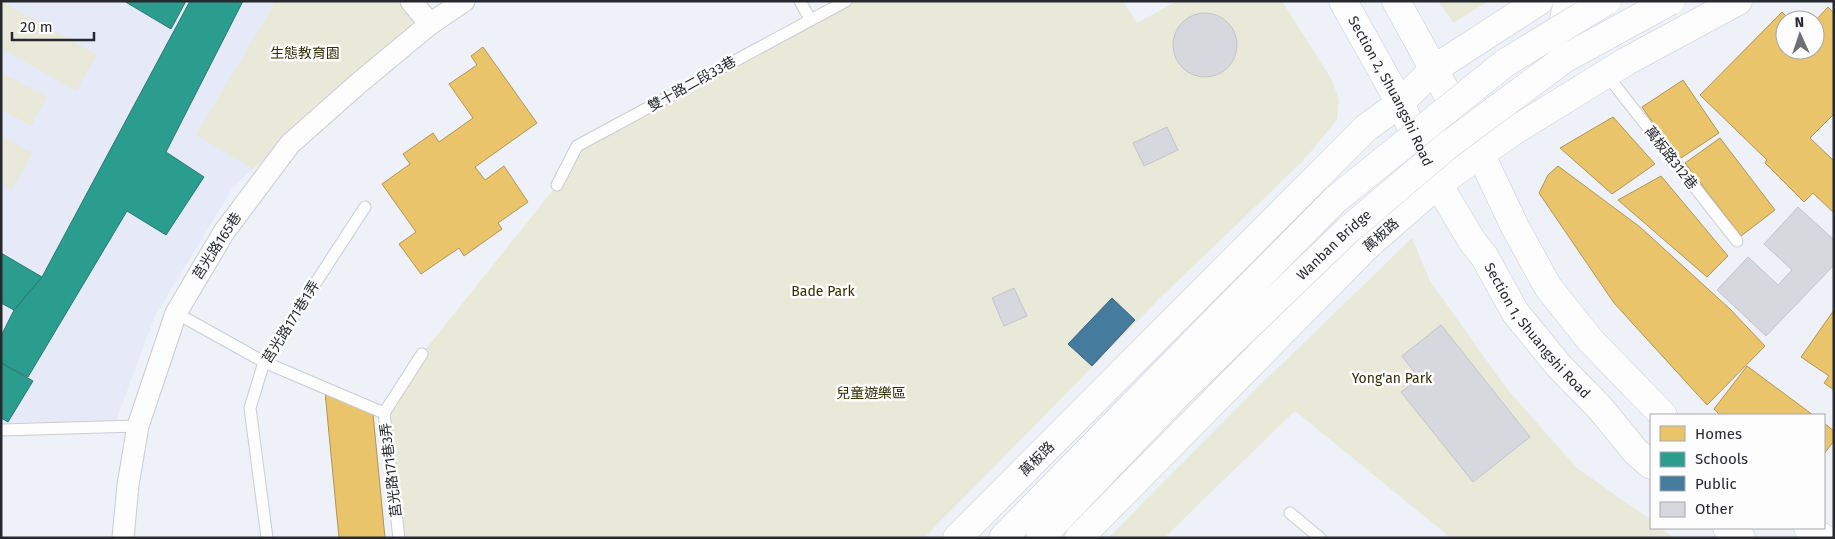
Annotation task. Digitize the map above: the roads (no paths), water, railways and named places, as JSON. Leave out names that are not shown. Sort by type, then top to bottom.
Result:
[{"type":"street","points":[[411,1],[430,24]]},
{"type":"street","name":"莒光路165巷","points":[[123,538],[128,485],[138,426],[176,313],[224,232],[290,144],[430,24],[464,1]]},
{"type":"street","name":"Section 2, Shuangshi Road","points":[[1343,1],[1400,103],[1438,184]]},
{"type":"street","points":[[1396,1],[1480,153],[1513,223],[1548,287],[1591,341],[1662,414]]},
{"type":"street","name":"萬板路","points":[[957,538],[1360,134],[1400,103],[1434,69],[1538,1]]},
{"type":"street","points":[[1568,1],[1563,23],[1591,60],[1606,74]]},
{"type":"street","name":"Wanban Bridge","points":[[1003,538],[1336,199],[1505,63],[1606,1]]},
{"type":"street","name":"Wanban Bridge","points":[[1040,538],[1176,396],[1246,328],[1348,230],[1446,146],[1564,60],[1670,1]]},
{"type":"street","name":"萬板路","points":[[1079,538],[1368,245],[1438,184],[1480,153],[1606,74],[1738,1]]},
{"type":"street","name":"Section 1, Shuangshi Road","points":[[1438,184],[1472,241],[1484,256],[1515,312],[1558,365],[1600,408],[1636,452],[1650,464]]},
{"type":"street","points":[[1810,529],[1823,538]]},
{"type":"lane","points":[[800,1],[810,19]]},
{"type":"lane","name":"雙十路二段33巷","points":[[556,185],[577,146],[846,1]]},
{"type":"lane","name":"萬板路312巷","points":[[1606,74],[1737,241]]},
{"type":"lane","name":"莒光路171巷1弄","points":[[267,538],[250,408],[264,362],[365,207]]},
{"type":"lane","points":[[176,313],[264,362],[384,413]]},
{"type":"lane","name":"莒光路171巷3弄","points":[[399,538],[384,413],[422,354]]},
{"type":"lane","points":[[1,430],[138,426]]},
{"type":"lane","points":[[1290,513],[1320,538]]},
{"type":"park label","name":"生態教育園","points":[[305,53]]},
{"type":"park label","name":"Bade Park","points":[[823,291]]},
{"type":"park label","name":"Yong'an Park","points":[[1392,378]]},
{"type":"park label","name":"兒童遊樂區","points":[[871,393]]}]
